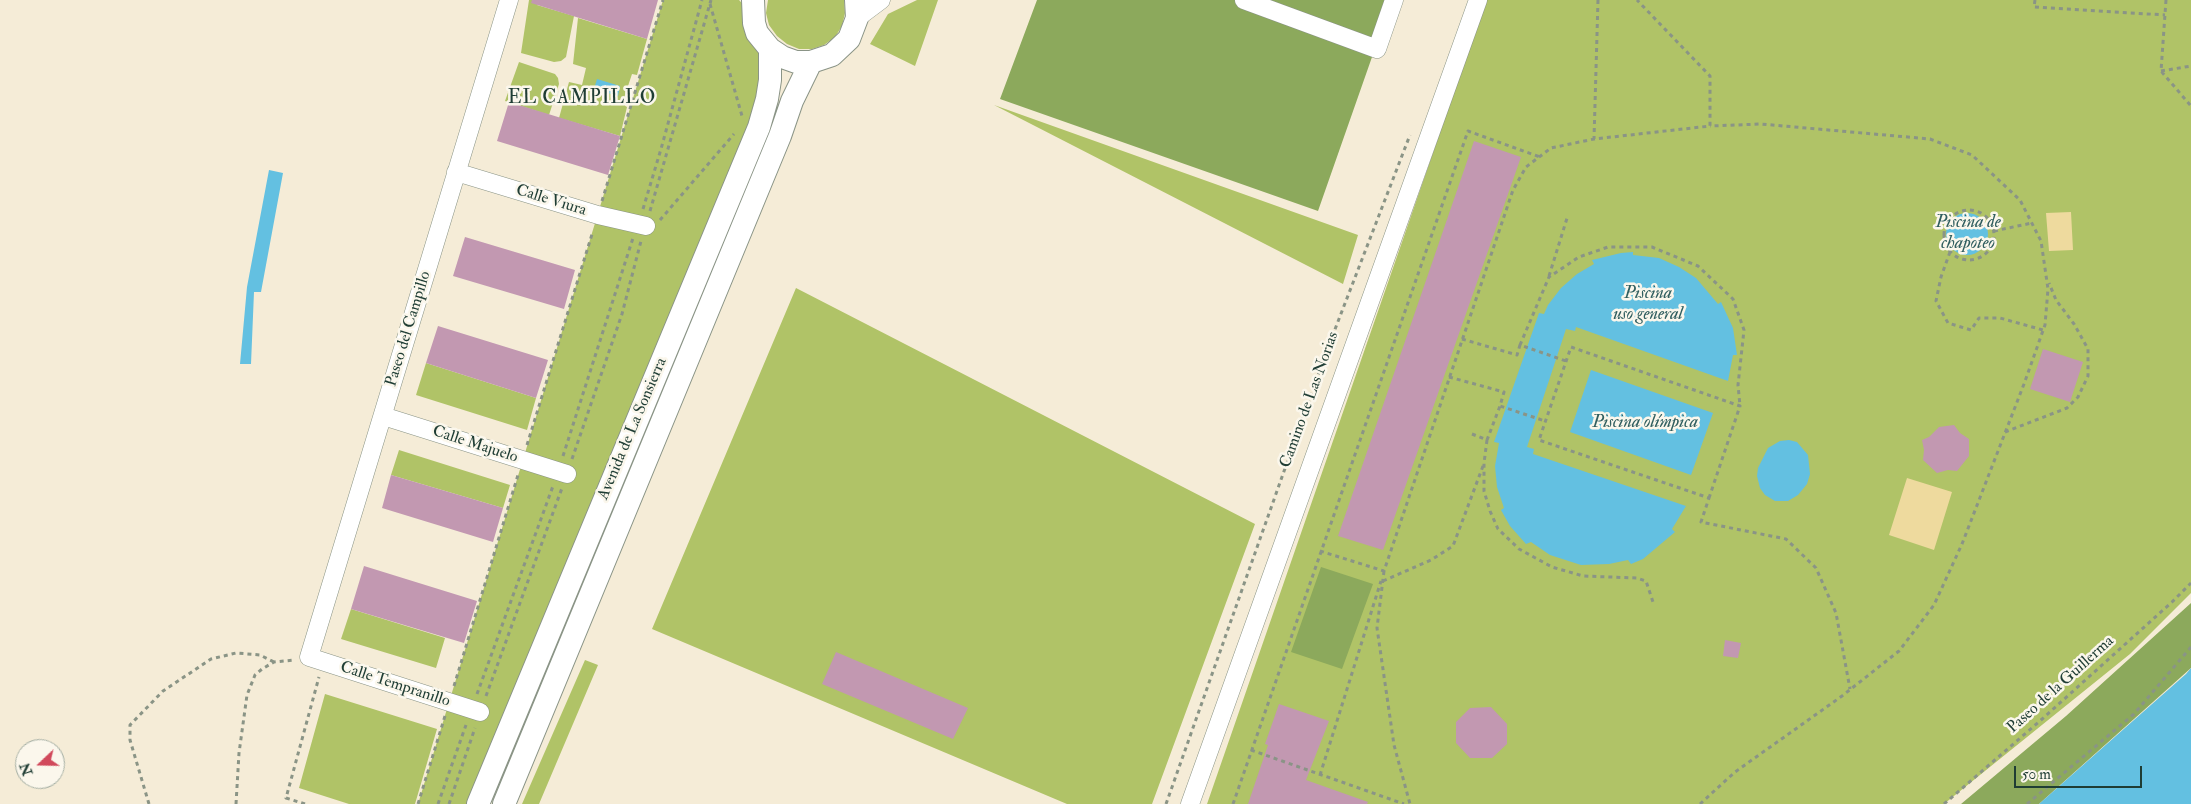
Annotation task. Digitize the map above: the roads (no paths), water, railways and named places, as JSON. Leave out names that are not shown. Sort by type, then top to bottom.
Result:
[{"type":"main road","points":[[748,4],[757,33],[770,49],[782,58],[796,62],[822,60],[841,48],[854,29],[856,9]]},
{"type":"main road","name":"Avenida de La Sonsierra","points":[[478,804],[759,127],[767,100],[770,80],[770,49]]},
{"type":"main road","name":"Avenida de La Sonsierra","points":[[504,804],[780,136],[792,101],[811,62]]},
{"type":"street","name":"Paseo del Campillo","points":[[316,659],[383,416],[508,0]]},
{"type":"street","points":[[856,9],[881,0]]},
{"type":"street","points":[[1244,0],[1377,49],[1394,0]]},
{"type":"street","name":"Camino de Las Norias","points":[[1190,804],[1478,0]]},
{"type":"street","name":"Calle Viura","points":[[456,172],[598,215],[648,227]]},
{"type":"street","name":"Calle Majuelo","points":[[383,416],[563,473]]},
{"type":"street","name":"Calle Tempranillo","points":[[316,659],[476,710]]},
{"type":"water","points":[[597,79],[620,86],[618,96],[594,89]]},
{"type":"water","points":[[269,170],[283,173],[261,292],[254,292],[251,364],[240,364],[247,287]]},
{"type":"water","name":"Piscina de chapoteo","points":[[1967,213],[1982,219],[1988,234],[1982,249],[1967,255],[1952,249],[1946,234],[1952,219]]},
{"type":"water","name":"Piscina uso general","points":[[1633,252],[1633,255],[1659,258],[1679,267],[1696,278],[1718,304],[1721,302],[1733,328],[1737,355],[1733,355],[1728,381],[1576,327],[1575,331],[1566,329],[1527,447],[1534,449],[1533,454],[1686,506],[1672,529],[1675,532],[1643,559],[1631,564],[1628,560],[1609,564],[1581,565],[1550,555],[1531,542],[1526,544],[1510,526],[1501,510],[1504,508],[1497,487],[1495,466],[1499,443],[1494,442],[1539,313],[1544,314],[1548,305],[1561,288],[1577,274],[1594,264],[1592,260]]},
{"type":"water","name":"Piscina olímpica","points":[[1591,370],[1713,413],[1691,475],[1570,432]]},
{"type":"water","points":[[1789,440],[1797,442],[1808,455],[1810,474],[1807,484],[1798,495],[1788,501],[1775,501],[1765,495],[1760,488],[1757,476],[1758,468],[1768,448],[1780,441]]},
{"type":"water","points":[[2191,668],[2191,804],[2039,804],[2186,674]]},
{"type":"district","name":"EL CAMPILLO","points":[[582,99]]}]
